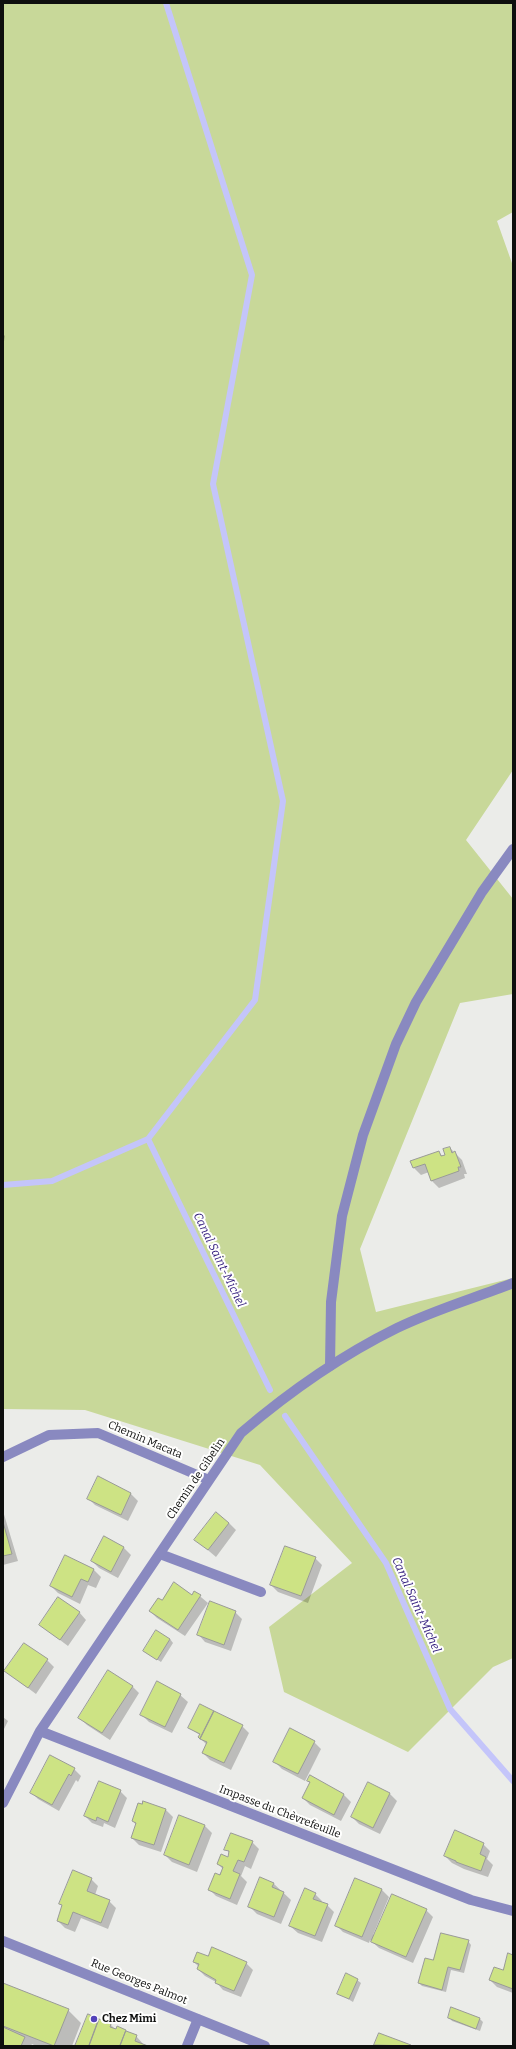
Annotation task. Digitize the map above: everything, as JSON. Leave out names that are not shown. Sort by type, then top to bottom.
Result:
[{"type":"street","points":[[330,1366],[332,1294],[342,1216],[362,1135],[396,1044],[416,1002],[482,892],[513,849]]},
{"type":"street","name":"Chemin de Gibelin","points":[[3,1803],[40,1731],[241,1433],[280,1400],[330,1366],[397,1328],[513,1283]]},
{"type":"street","name":"Chemin Macata","points":[[3,1457],[49,1435],[98,1433],[209,1480]]},
{"type":"street","points":[[160,1554],[261,1592]]},
{"type":"street","name":"Impasse du Chèvrefeuille","points":[[40,1731],[471,1900],[513,1911]]},
{"type":"street","name":"Rue Georges Palmot","points":[[3,1941],[265,2046]]},
{"type":"street","points":[[187,2046],[198,2019]]},
{"type":"green space","points":[[3,3],[513,3],[513,212],[497,221],[513,266],[513,770],[466,840],[513,899],[513,994],[460,1003],[360,1249],[376,1312],[513,1278],[513,1658],[493,1667],[408,1752],[284,1692],[269,1627],[352,1563],[260,1465],[85,1410],[3,1409]]},
{"type":"building","points":[[450,1147],[452,1153],[455,1151],[461,1167],[458,1167],[459,1171],[431,1181],[425,1164],[413,1168],[410,1161],[439,1151],[441,1156],[445,1155],[443,1149]]},
{"type":"building","points":[[98,1476],[131,1493],[121,1515],[87,1499]]},
{"type":"building","points":[[216,1512],[229,1523],[208,1550],[194,1540]]},
{"type":"building","points":[[3,1522],[12,1554],[3,1556]]},
{"type":"building","points":[[104,1536],[124,1547],[111,1572],[91,1561]]},
{"type":"building","points":[[285,1546],[316,1557],[301,1596],[270,1585]]},
{"type":"building","points":[[65,1555],[94,1569],[88,1582],[81,1579],[72,1597],[50,1586]]},
{"type":"building","points":[[174,1582],[192,1595],[194,1591],[201,1595],[178,1630],[149,1611],[158,1598],[162,1600]]},
{"type":"building","points":[[58,1597],[80,1612],[60,1640],[39,1625]]},
{"type":"building","points":[[210,1601],[236,1611],[224,1645],[197,1635]]},
{"type":"building","points":[[156,1630],[170,1639],[157,1660],[143,1651]]},
{"type":"building","points":[[24,1643],[48,1659],[28,1688],[4,1671]]},
{"type":"building","points":[[108,1670],[133,1686],[102,1733],[78,1718]]},
{"type":"building","points":[[157,1681],[181,1694],[165,1727],[140,1715]]},
{"type":"building","points":[[200,1704],[214,1711],[200,1739],[198,1737],[200,1734],[188,1728]]},
{"type":"building","points":[[214,1711],[243,1725],[224,1763],[202,1753],[207,1742],[200,1739]]},
{"type":"building","points":[[290,1728],[315,1741],[298,1774],[273,1762]]},
{"type":"building","points":[[50,1755],[75,1768],[71,1776],[69,1774],[52,1805],[30,1793]]},
{"type":"building","points":[[310,1775],[344,1794],[334,1815],[302,1798],[310,1782],[307,1781]]},
{"type":"building","points":[[99,1781],[121,1790],[108,1822],[97,1817],[96,1821],[84,1816]]},
{"type":"building","points":[[368,1782],[390,1793],[373,1828],[351,1817]]},
{"type":"building","points":[[143,1801],[166,1809],[154,1845],[131,1838],[136,1823],[132,1821],[138,1803],[142,1804]]},
{"type":"building","points":[[179,1815],[205,1825],[189,1865],[164,1855]]},
{"type":"building","points":[[455,1830],[484,1843],[480,1854],[486,1857],[481,1871],[444,1856]]},
{"type":"building","points":[[231,1833],[253,1841],[244,1862],[238,1860],[233,1871],[240,1874],[230,1899],[208,1890],[215,1873],[220,1875],[223,1867],[217,1864],[221,1854],[228,1857],[229,1851],[224,1850]]},
{"type":"building","points":[[73,1870],[92,1878],[87,1891],[110,1900],[101,1923],[73,1912],[68,1925],[57,1921],[62,1905],[59,1904]]},
{"type":"building","points":[[260,1877],[274,1883],[272,1887],[284,1892],[274,1917],[248,1907]]},
{"type":"building","points":[[355,1878],[382,1889],[362,1937],[335,1926]]},
{"type":"building","points":[[305,1888],[316,1893],[313,1899],[328,1904],[315,1936],[289,1926]]},
{"type":"building","points":[[392,1894],[427,1909],[406,1957],[371,1942]]},
{"type":"building","points":[[441,1933],[469,1940],[460,1970],[448,1967],[442,1990],[418,1983],[425,1958],[433,1960]]},
{"type":"building","points":[[212,1947],[247,1962],[234,1991],[215,1983],[216,1980],[197,1969],[199,1964],[193,1962],[197,1952],[208,1956]]},
{"type":"building","points":[[508,1953],[513,1955],[513,1989],[489,1980],[494,1967],[503,1970]]},
{"type":"building","points":[[346,1973],[358,1979],[349,1999],[337,1994]]},
{"type":"building","points":[[3,1983],[69,2009],[54,2046],[3,2026]]},
{"type":"building","points":[[451,2007],[480,2018],[476,2029],[448,2018]]},
{"type":"building","points":[[88,2014],[99,2019],[89,2046],[75,2046]]},
{"type":"building","points":[[99,2019],[111,2024],[110,2027],[116,2029],[117,2026],[126,2030],[120,2046],[89,2046]]},
{"type":"building","points":[[3,2027],[25,2037],[21,2046],[3,2046]]},
{"type":"building","points":[[126,2031],[137,2035],[135,2041],[148,2046],[120,2046]]},
{"type":"building","points":[[379,2033],[411,2045],[411,2046],[374,2045]]},
{"type":"waterway","points":[[3,1185],[52,1181],[148,1139],[255,1000],[283,801],[213,484],[252,275],[166,3]]},
{"type":"waterway","name":"Canal Saint-Michel","points":[[148,1139],[270,1390]]},
{"type":"waterway","name":"Canal Saint-Michel","points":[[285,1416],[386,1563],[450,1709],[513,1781]]},
{"type":"place","name":"Chez Mimi","points":[[94,2019]]}]
